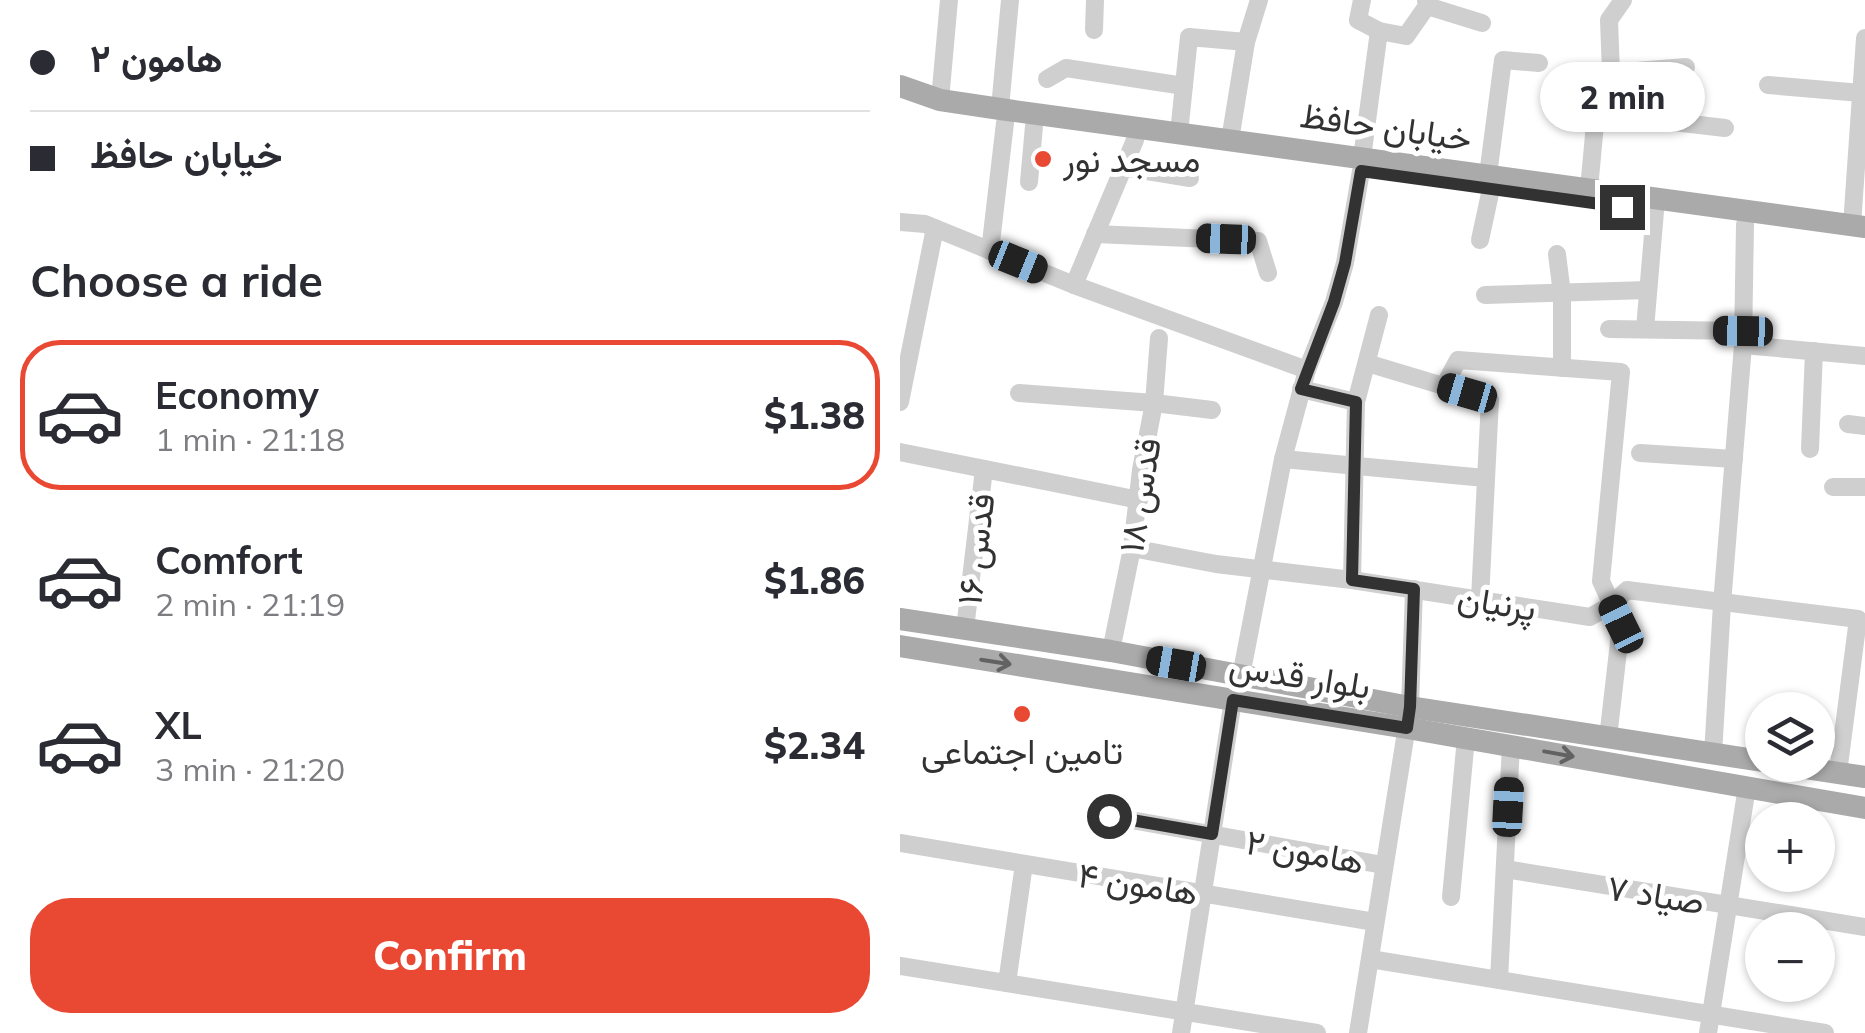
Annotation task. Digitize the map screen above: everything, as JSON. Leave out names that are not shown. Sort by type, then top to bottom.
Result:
[{"type":"main road","name":"خیابان حافظ","points":[[900,86],[1034,126],[1489,182],[1746,224],[1861,231]]},
{"type":"main road","name":"خیابان حافظ","points":[[900,100],[938,114],[1003,115],[1178,133],[1362,165]]},
{"type":"main road","name":"خیابان حافظ","points":[[1489,182],[1589,189],[1861,231]]},
{"type":"main road","name":"بلوار قدس","points":[[900,619],[1111,651],[1241,676],[1408,718],[1466,738],[1865,808]]},
{"type":"main road","name":"بلوار قدس","points":[[900,646],[1233,700],[1608,738],[1745,759]]},
{"type":"main road","points":[[1835,773],[1865,777]]},
{"type":"street","points":[[940,100],[949,0]]},
{"type":"street","points":[[990,250],[1010,0]]},
{"type":"street","points":[[1094,0],[1094,30]]},
{"type":"street","points":[[1230,140],[1246,42],[1259,0]]},
{"type":"street","points":[[1362,0],[1358,20],[1379,31],[1406,36],[1426,3],[1482,23]]},
{"type":"street","points":[[1589,189],[1596,113],[1607,99],[1611,73],[1609,20],[1623,0]]},
{"type":"street","points":[[1241,676],[1283,459],[1307,370],[1345,263],[1379,31]]},
{"type":"street","points":[[1178,133],[1189,38],[1246,42]]},
{"type":"street","points":[[1861,231],[1865,38]]},
{"type":"street","points":[[1480,240],[1503,60],[1538,63]]},
{"type":"street","points":[[1611,73],[1686,67]]},
{"type":"street","points":[[1047,79],[1066,68],[1184,86]]},
{"type":"street","points":[[1768,85],[1863,81]]},
{"type":"street","points":[[1596,113],[1725,128]]},
{"type":"street","points":[[1030,182],[1034,126]]},
{"type":"street","points":[[1074,285],[1135,140]]},
{"type":"street","points":[[1123,168],[1190,178]]},
{"type":"street","points":[[1646,328],[1655,211]]},
{"type":"street","points":[[900,222],[924,224],[1074,285],[1307,370]]},
{"type":"street","points":[[1713,754],[1743,338],[1746,224]]},
{"type":"street","points":[[900,402],[904,362],[934,228]]},
{"type":"street","points":[[1095,234],[1258,241],[1268,273]]},
{"type":"street","points":[[1557,254],[1562,294],[1562,368]]},
{"type":"street","points":[[1485,295],[1648,290]]},
{"type":"street","points":[[1352,580],[1356,402],[1379,316]]},
{"type":"street","points":[[1608,329],[1646,328],[1743,338],[1865,356]]},
{"type":"street","name":"قدس ۱۸","points":[[1111,651],[1132,548],[1154,404],[1159,338]]},
{"type":"street","points":[[1810,449],[1814,351]]},
{"type":"street","points":[[1444,386],[1458,360],[1621,372],[1601,581],[1621,624],[1608,738]]},
{"type":"street","points":[[1367,364],[1490,400],[1480,599]]},
{"type":"street","points":[[1301,389],[1356,402]]},
{"type":"street","points":[[1019,394],[1212,410]]},
{"type":"street","points":[[900,452],[1139,500]]},
{"type":"street","points":[[1640,452],[1734,459]]},
{"type":"street","points":[[1283,459],[1485,478]]},
{"type":"street","name":"قدس ۱۶","points":[[965,629],[984,469]]},
{"type":"street","points":[[1833,487],[1865,487]]},
{"type":"street","name":"پرنیان","points":[[1132,548],[1216,564],[1590,616],[1612,605],[1626,590],[1722,604]]},
{"type":"street","points":[[1358,1033],[1408,718],[1414,589]]},
{"type":"street","points":[[1722,604],[1858,619],[1838,773]]},
{"type":"street","points":[[1181,1033],[1233,700]]},
{"type":"street","points":[[1451,897],[1466,738]]},
{"type":"street","points":[[1500,980],[1511,745]]},
{"type":"street","points":[[1710,1024],[1748,786]]},
{"type":"street","name":"هامون ۲","points":[[1109,816],[1383,864]]},
{"type":"street","name":"هامون ۴","points":[[900,843],[1375,922]]},
{"type":"street","points":[[1007,983],[1024,864]]},
{"type":"street","name":"صیاد ۷","points":[[1506,869],[1865,927]]},
{"type":"street","points":[[1370,959],[1500,980],[1710,1024],[1824,1033]]},
{"type":"street","points":[[900,966],[1317,1033]]},
{"type":"place","name":"مسجد نور","points":[[1043,159]]},
{"type":"place","name":"تامین اجتماعی","points":[[1022,714]]},
{"type":"route","points":[[1109,816],[1212,834],[1233,700],[1407,728],[1414,589],[1352,580],[1356,402],[1301,389],[1345,263],[1361,171],[1622,207]]}]
